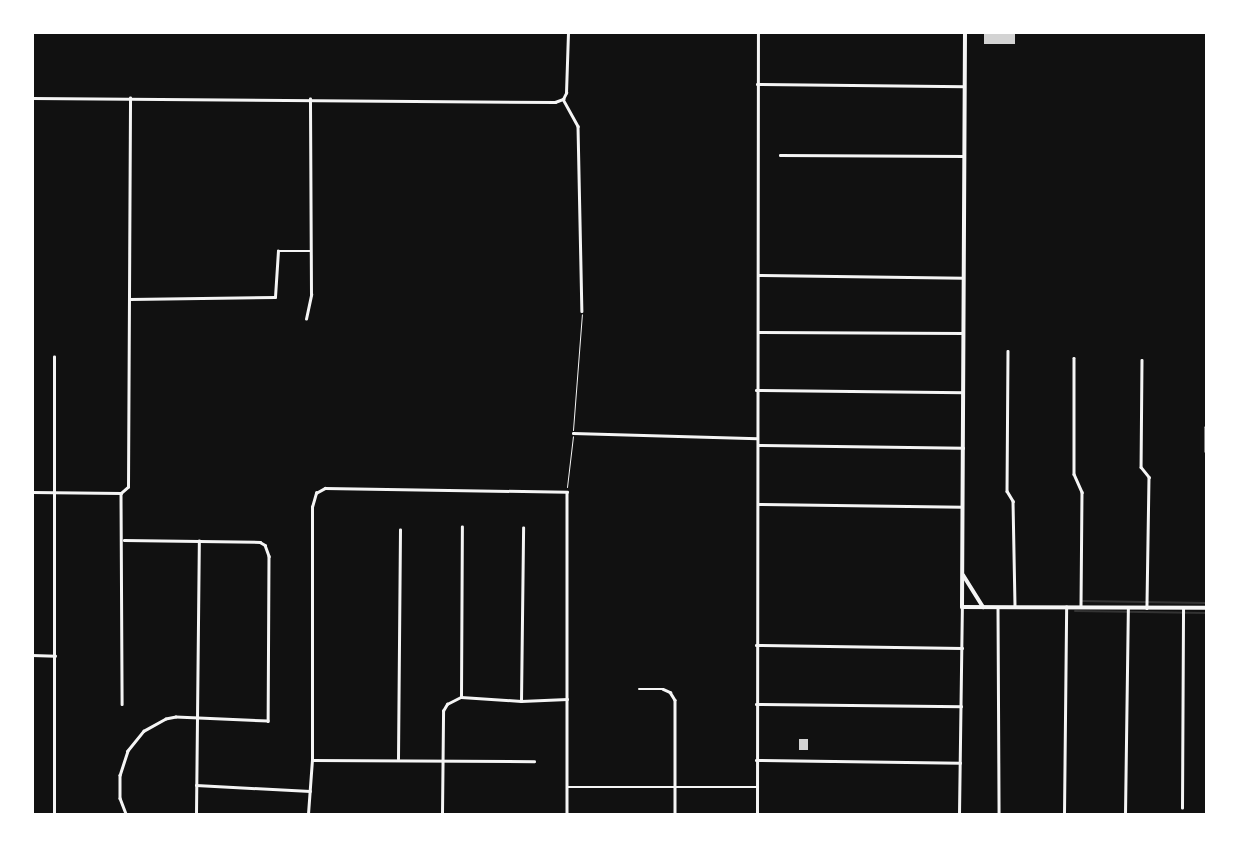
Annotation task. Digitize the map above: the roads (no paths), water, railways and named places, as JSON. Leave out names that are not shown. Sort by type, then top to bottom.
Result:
[{"type":"street","points":[[568,32],[563,99],[578,126],[582,311]]},
{"type":"street","points":[[757,814],[758,445],[756,390],[759,332],[758,32]]},
{"type":"street","points":[[959,814],[962,648],[965,32]]},
{"type":"street","points":[[757,84],[964,86]]},
{"type":"street","points":[[32,98],[310,99],[545,103],[563,99]]},
{"type":"street","points":[[32,492],[121,493],[128,487],[130,98]]},
{"type":"street","points":[[306,319],[311,296],[310,99]]},
{"type":"street","points":[[780,154],[964,156]]},
{"type":"street","points":[[130,299],[276,297],[278,251],[311,251]]},
{"type":"street","points":[[758,275],[964,278]]},
{"type":"street","points":[[759,332],[963,333]]},
{"type":"street","points":[[1008,351],[1007,491],[1013,501],[1015,607]]},
{"type":"street","points":[[54,358],[56,492],[54,814]]},
{"type":"street","points":[[1074,358],[1074,474],[1082,492],[1081,608]]},
{"type":"street","points":[[1142,360],[1141,467],[1149,477],[1147,608]]},
{"type":"street","points":[[756,390],[963,392]]},
{"type":"street","points":[[1206,427],[1206,451]]},
{"type":"street","points":[[573,433],[757,438]]},
{"type":"street","points":[[758,445],[963,448]]},
{"type":"street","points":[[308,814],[312,760],[312,507],[316,493],[325,488],[567,492],[567,814]]},
{"type":"street","points":[[121,493],[124,540],[122,704]]},
{"type":"street","points":[[758,504],[962,507]]},
{"type":"street","points":[[461,697],[462,527]]},
{"type":"street","points":[[521,701],[523,528]]},
{"type":"street","points":[[398,759],[400,530]]},
{"type":"street","points":[[124,540],[265,544],[269,556],[268,721],[197,718],[166,719],[144,731],[135,741],[120,775],[120,798],[126,814]]},
{"type":"street","points":[[196,814],[199,542]]},
{"type":"street","points":[[962,574],[984,607]]},
{"type":"street","points":[[962,607],[1206,608]]},
{"type":"street","points":[[998,607],[998,814]]},
{"type":"street","points":[[1064,814],[1066,607]]},
{"type":"street","points":[[1125,814],[1128,608]]},
{"type":"street","points":[[1182,808],[1183,608]]},
{"type":"street","points":[[756,645],[962,648]]},
{"type":"street","points":[[32,655],[55,656]]},
{"type":"street","points":[[639,689],[670,692],[675,700],[675,814]]},
{"type":"street","points":[[349,814],[443,814],[443,711],[446,704],[461,697],[521,701],[568,699]]},
{"type":"street","points":[[756,704],[961,706]]},
{"type":"street","points":[[312,760],[442,759],[534,761]]},
{"type":"street","points":[[756,760],[960,763]]},
{"type":"street","points":[[196,785],[310,791]]},
{"type":"street","points":[[567,786],[756,787]]},
{"type":"waterway","points":[[1081,601],[1206,603]]},
{"type":"waterway","points":[[1075,611],[1206,613]]}]
